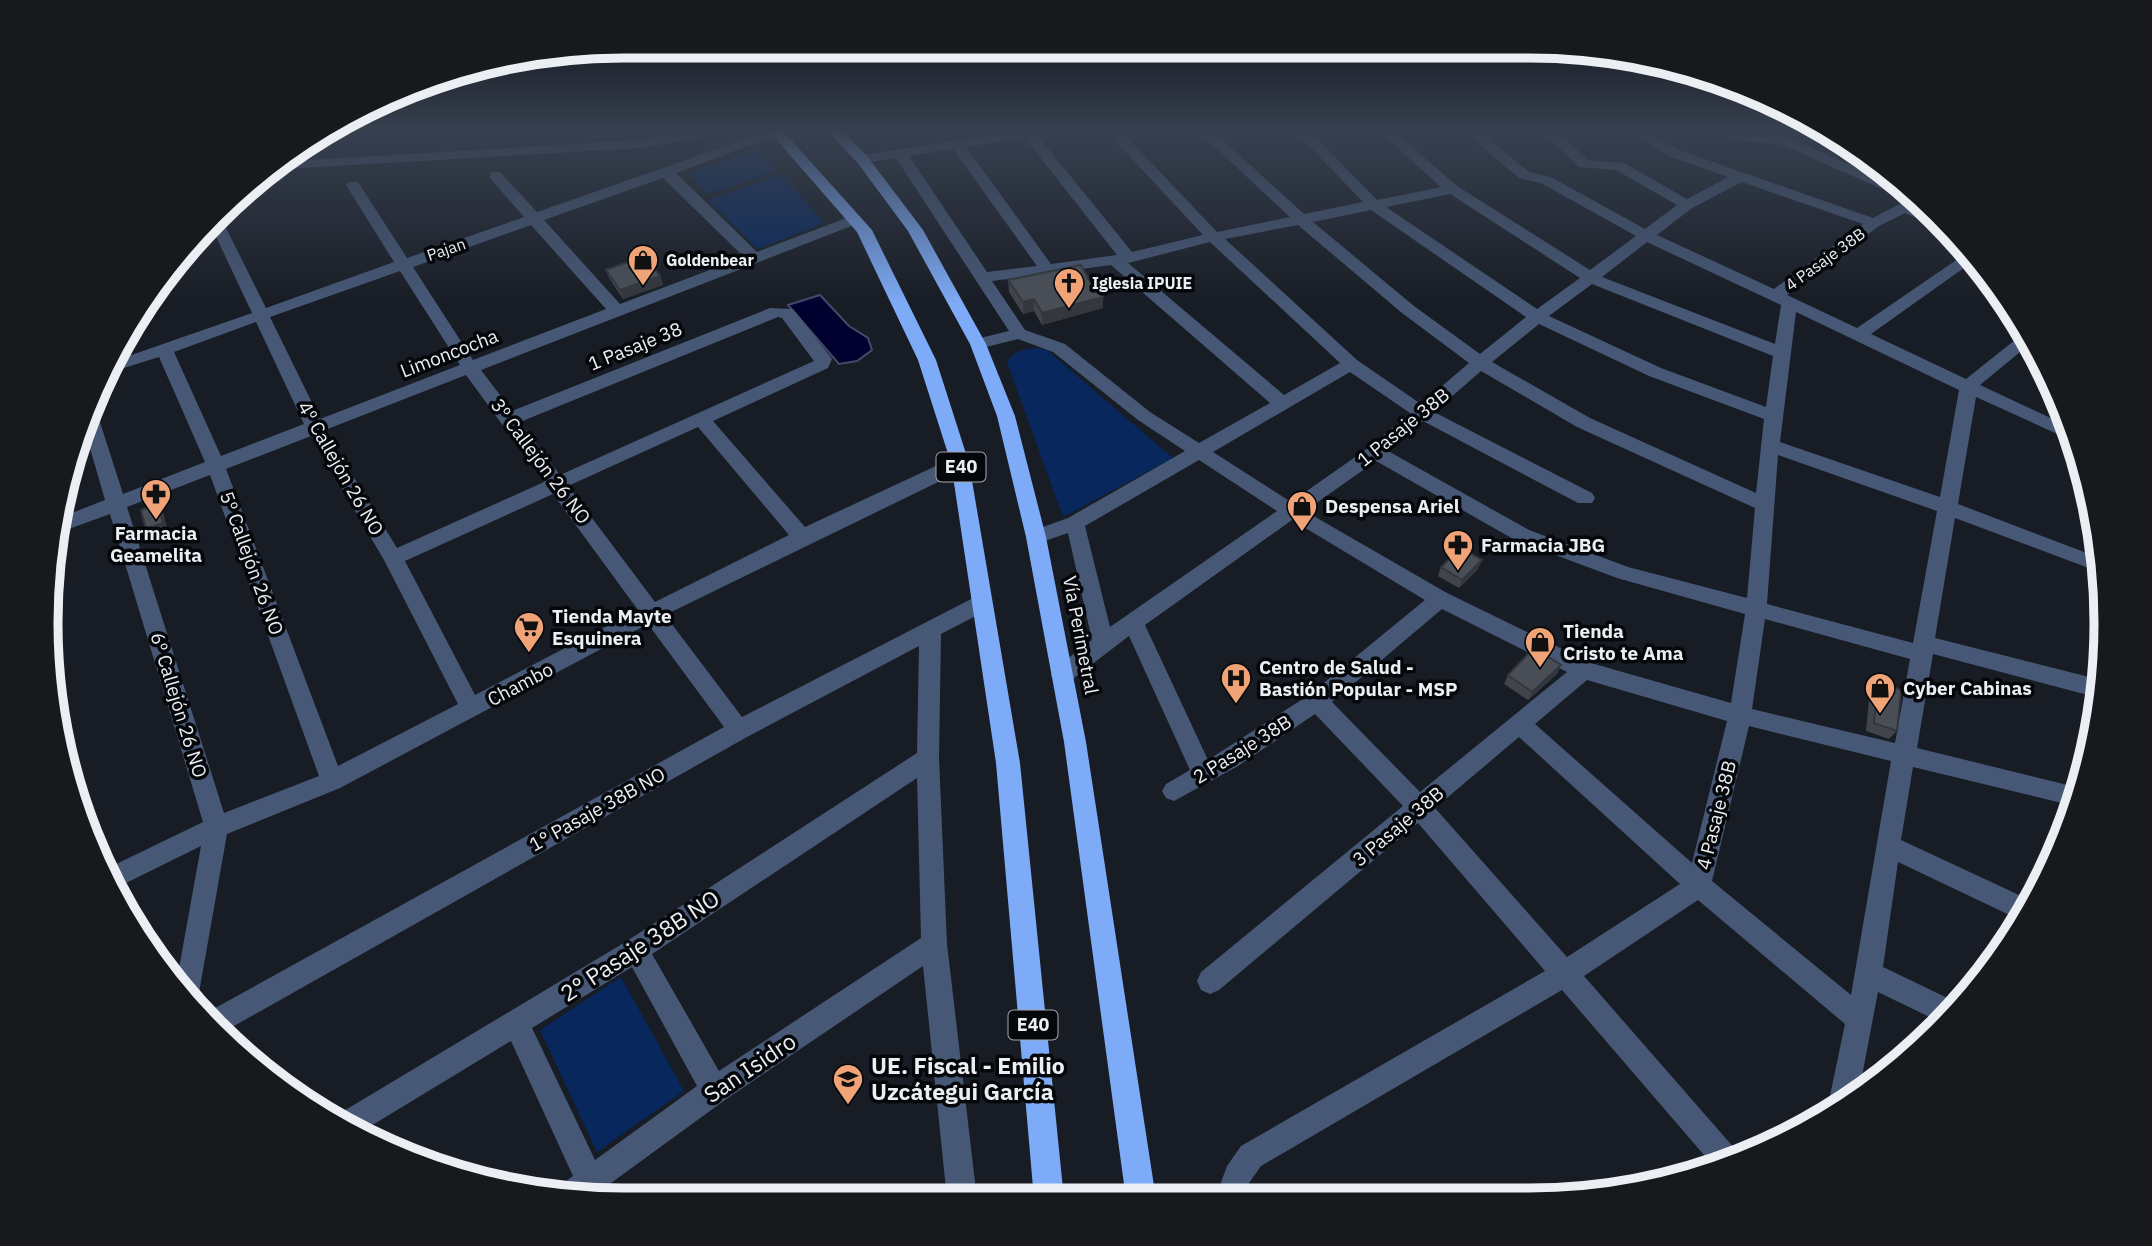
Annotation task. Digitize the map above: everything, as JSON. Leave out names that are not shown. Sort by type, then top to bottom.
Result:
[{"type":"highway","name":"E40","points":[[828,189],[864,230],[927,360],[960,463],[1008,763],[1048,1188]]},
{"type":"highway","name":"Vía Perimetral","points":[[885,189],[915,230],[978,344],[1006,416],[1036,537],[1075,742],[1139,1188]]},
{"type":"street","name":"3º Callejón 26 NO","points":[[356,189],[470,368],[740,730]]},
{"type":"street","points":[[508,189],[617,311]]},
{"type":"street","name":"Pajan","points":[[121,364],[618,189]]},
{"type":"street","points":[[684,189],[756,259]]},
{"type":"street","points":[[923,189],[1019,334]]},
{"type":"street","points":[[989,189],[1047,269]]},
{"type":"street","points":[[1070,189],[1122,259],[1282,403]]},
{"type":"street","points":[[1168,189],[1213,237],[1351,364],[1422,412],[1585,498]]},
{"type":"street","points":[[1267,189],[1364,275],[1482,363],[1599,431],[1765,505]]},
{"type":"street","points":[[1359,189],[1374,205],[1537,317],[1655,372],[1773,416]]},
{"type":"street","points":[[981,278],[1122,259],[1213,237],[1451,189]]},
{"type":"street","points":[[1452,189],[1591,278],[1784,354]]},
{"type":"street","points":[[1562,189],[1647,236],[1969,384],[2060,429]]},
{"type":"street","points":[[1659,189],[1687,205]]},
{"type":"street","name":"1 Pasaje 38B","points":[[1062,675],[1102,643],[1375,452],[1537,317],[1687,205],[1717,189]]},
{"type":"street","points":[[1778,189],[1874,223]]},
{"type":"street","name":"4 Pasaje 38B","points":[[1233,1188],[1237,1176],[1251,1156],[1566,973],[1699,886],[1740,715],[1756,609],[1773,416],[1784,354],[1782,299],[1874,223],[1909,205]]},
{"type":"street","name":"Limoncocha","points":[[67,522],[855,220]]},
{"type":"street","name":"4º Callejón 26 NO","points":[[219,227],[315,428],[393,558],[471,710]]},
{"type":"street","points":[[1859,335],[1963,262]]},
{"type":"street","name":"1 Pasaje 38","points":[[510,419],[776,312],[787,313],[823,359],[822,364],[701,419]]},
{"type":"street","points":[[978,344],[1019,334],[1059,348],[1144,416],[1291,511],[1440,599],[1584,670],[1740,715],[2067,795]]},
{"type":"street","points":[[1844,1092],[1869,974],[1903,756],[1969,384],[2021,343]]},
{"type":"street","name":"5º Callejón 26 NO","points":[[164,349],[216,466],[332,781]]},
{"type":"street","points":[[1036,537],[1075,523],[1351,364]]},
{"type":"street","points":[[393,558],[701,419],[802,537]]},
{"type":"street","name":"6º Callejón 26 NO","points":[[93,428],[216,827],[189,985]]},
{"type":"street","points":[[1770,445],[2090,561]]},
{"type":"street","points":[[1375,452],[1522,535],[1624,573],[1756,609],[2090,687]]},
{"type":"street","name":"Chambo","points":[[117,876],[216,827],[332,781],[651,613],[802,537],[960,463]]},
{"type":"street","points":[[1075,523],[1102,643]]},
{"type":"street","name":"2 Pasaje 38B","points":[[1174,791],[1317,701],[1440,599]]},
{"type":"street","name":"1° Pasaje 38B NO","points":[[220,1019],[740,730],[982,603]]},
{"type":"street","points":[[1133,622],[1203,774]]},
{"type":"street","points":[[930,630],[928,758],[934,944],[961,1188]]},
{"type":"street","name":"3 Pasaje 38B","points":[[1210,981],[1584,670]]},
{"type":"street","points":[[1317,701],[1420,808],[1722,1154]]},
{"type":"street","points":[[1520,724],[1699,886],[1858,1018]]},
{"type":"street","name":"2° Pasaje 38B NO","points":[[355,1121],[517,1025],[636,950],[928,758]]},
{"type":"street","points":[[1888,846],[2018,907]]},
{"type":"street","name":"San Isidro","points":[[582,1187],[715,1090],[934,944]]},
{"type":"street","points":[[636,950],[715,1090]]},
{"type":"street","points":[[1869,974],[1942,1009]]},
{"type":"street","points":[[517,1025],[579,1186]]},
{"type":"shaded area","points":[[703,189],[722,189],[707,194]]},
{"type":"shaded area","points":[[739,189],[795,189],[824,223],[758,249],[708,200]]},
{"type":"shaded area","points":[[820,295],[849,326],[868,338],[872,350],[857,361],[839,364],[788,305]]},
{"type":"shaded area","points":[[1035,348],[1047,350],[1173,458],[1063,517],[1007,362],[1015,353]]},
{"type":"shaded area","points":[[621,977],[684,1091],[597,1152],[540,1030]]},
{"type":"building","points":[[645,256],[660,276],[620,290],[606,270]]},
{"type":"building","points":[[1081,265],[1092,285],[1103,297],[1042,313],[1034,299],[1023,302],[1008,280]]},
{"type":"building","name":"Farmacia Geamelita","points":[[158,504],[163,523],[146,529],[141,510]]},
{"type":"building","points":[[1461,548],[1482,560],[1462,580],[1441,567]]},
{"type":"building","points":[[1534,648],[1561,665],[1532,692],[1508,675]]},
{"type":"building","points":[[1878,682],[1901,690],[1897,731],[1874,723]]},
{"type":"place","name":"Goldenbear","points":[[643,287]]},
{"type":"place","name":"Iglesia IPUIE","points":[[1069,310]]},
{"type":"place","name":"Farmacia Geamelita","points":[[156,521]]},
{"type":"place","name":"Despensa Ariel","points":[[1302,533]]},
{"type":"place","name":"Farmacia JBG","points":[[1458,572]]},
{"type":"place","name":"Tienda Mayte Esquinera","points":[[529,654]]},
{"type":"place","name":"Tienda Cristo te Ama","points":[[1540,669]]},
{"type":"place","name":"Centro de Salud - Bastión Popular - MSP","points":[[1236,705]]},
{"type":"place","name":"Cyber Cabinas","points":[[1880,715]]},
{"type":"place","name":"UE. Fiscal - Emilio Uzcátegui García","points":[[848,1106]]}]
